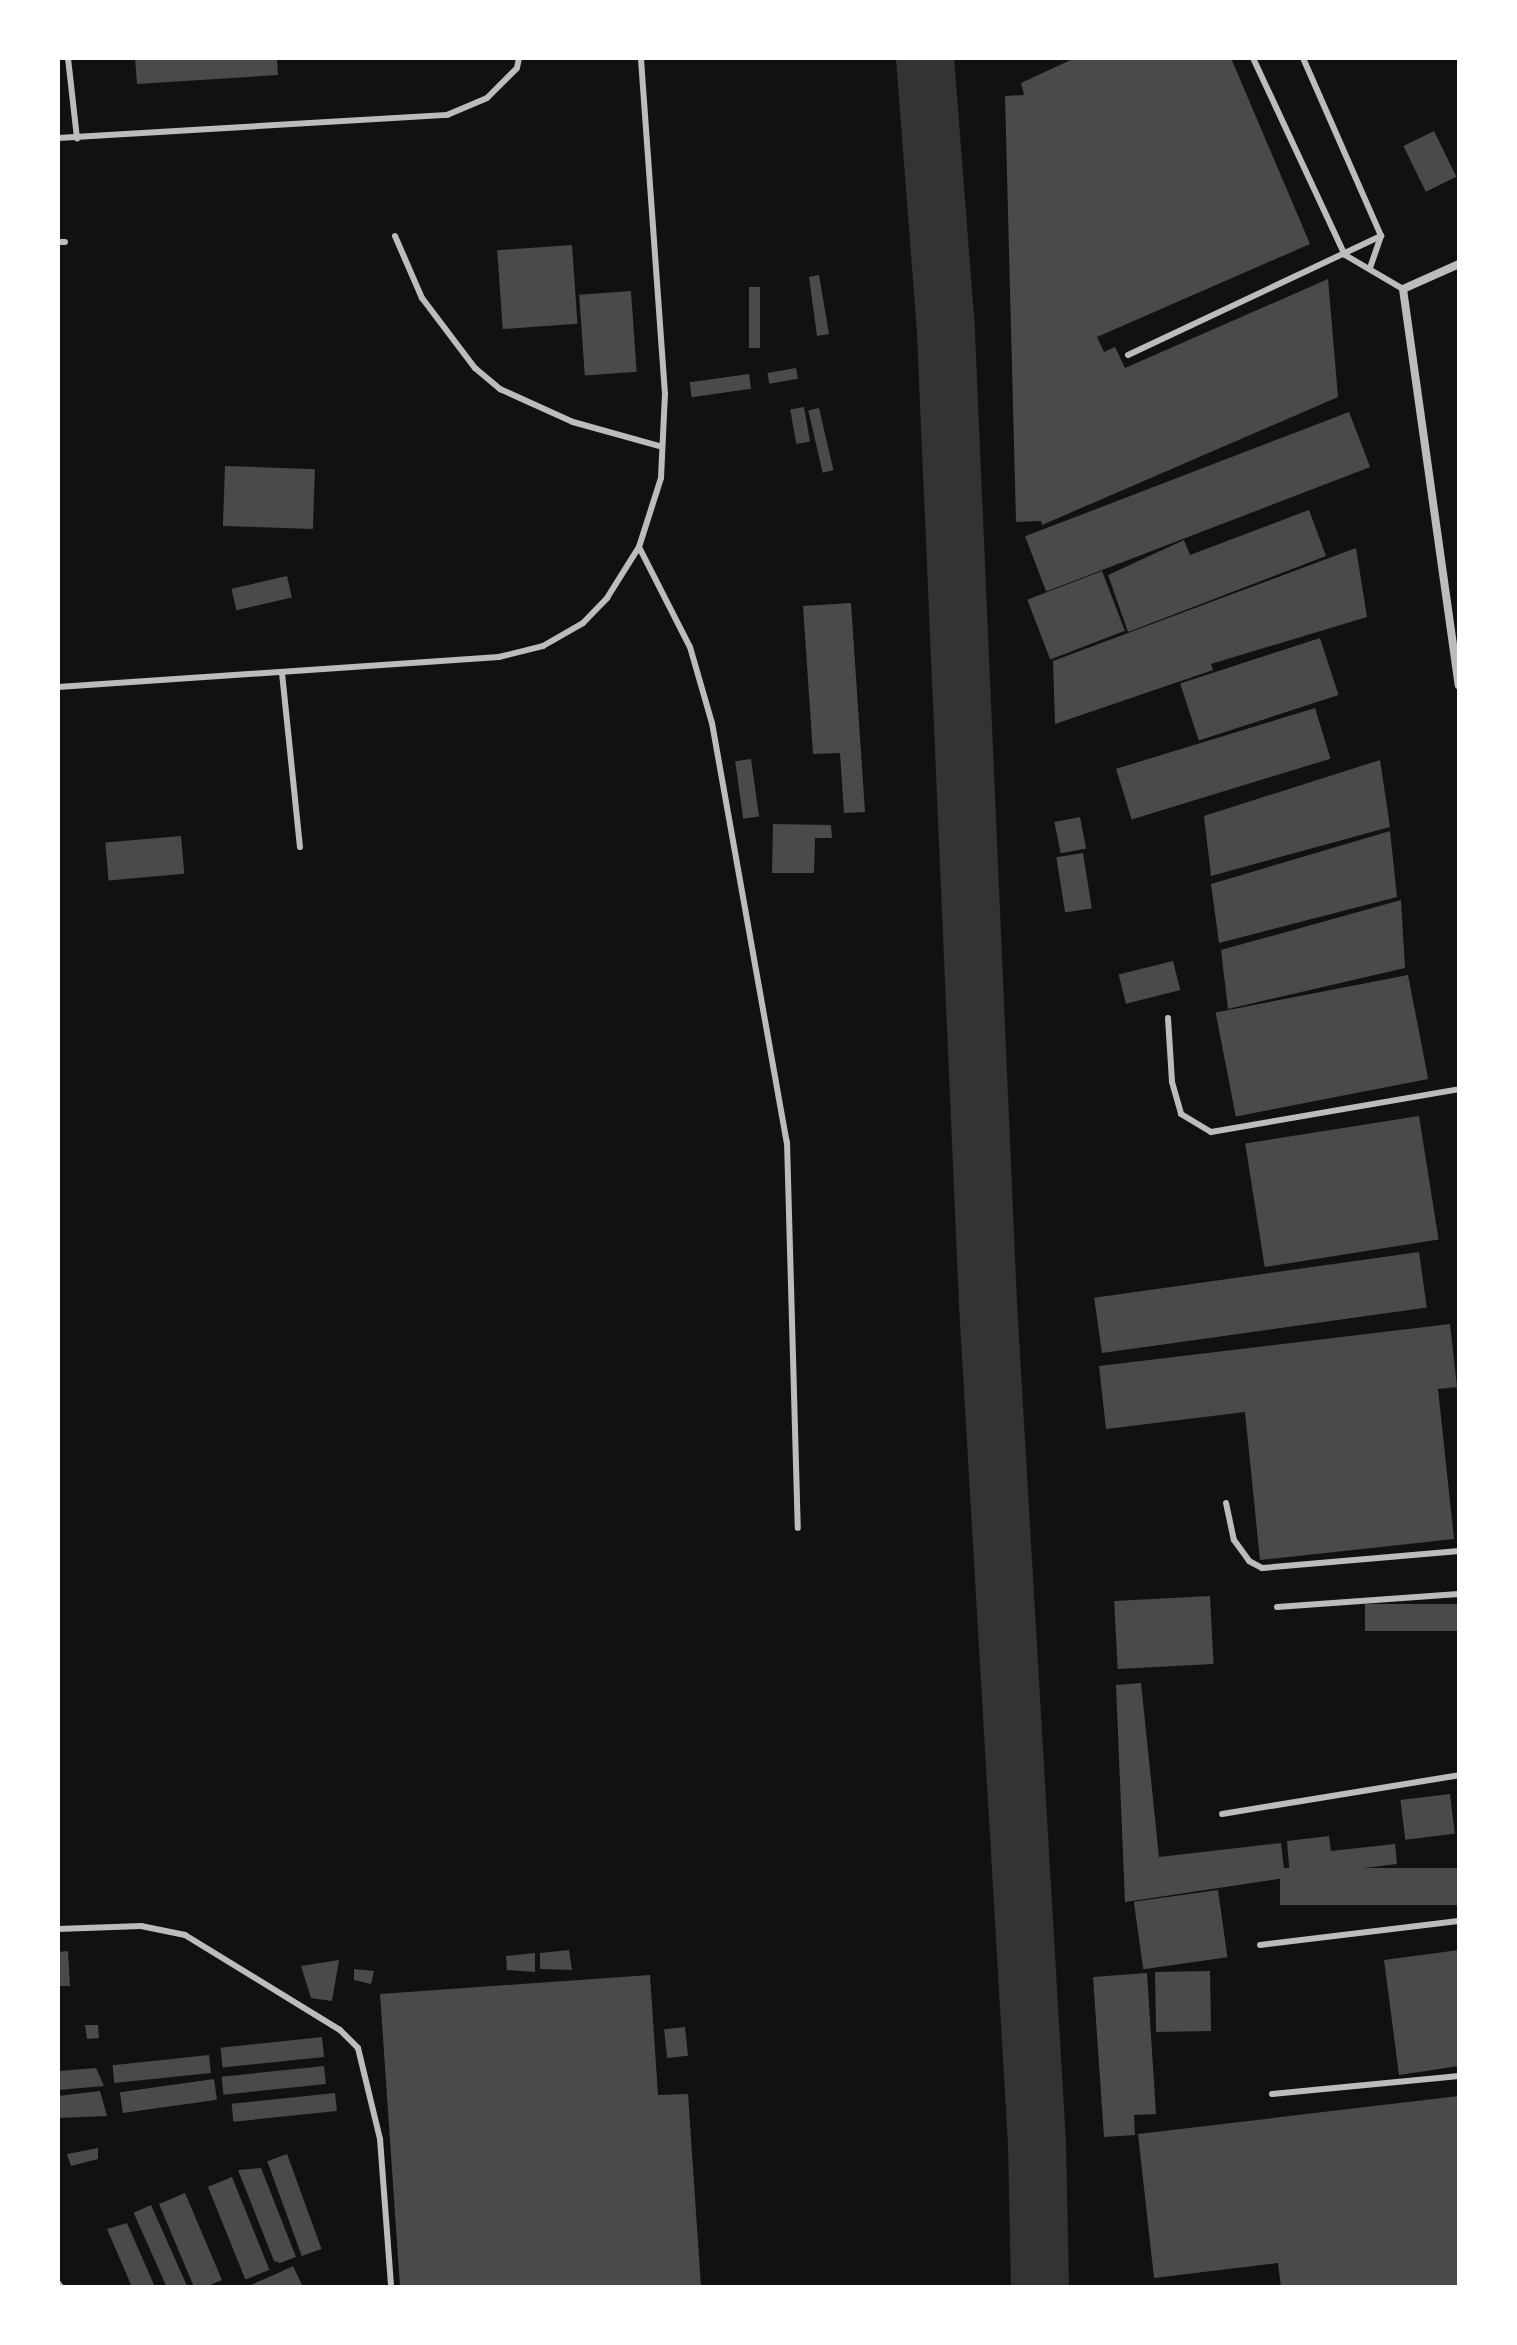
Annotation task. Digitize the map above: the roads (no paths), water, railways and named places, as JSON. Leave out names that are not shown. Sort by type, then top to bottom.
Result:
[{"type":"street","points":[[1459,264],[1403,289],[1459,685]]},
{"type":"lane","points":[[68,58],[77,138]]},
{"type":"lane","points":[[58,138],[447,115],[487,98],[517,68],[519,58]]},
{"type":"lane","points":[[58,687],[499,657],[543,646],[583,623],[607,598],[639,547],[661,478],[659,446],[665,394],[641,58]]},
{"type":"lane","points":[[1253,58],[1345,255],[1403,289]]},
{"type":"lane","points":[[1303,58],[1381,236],[1370,268]]},
{"type":"lane","points":[[395,236],[422,298],[475,368],[500,389],[573,422],[659,446]]},
{"type":"lane","points":[[1128,355],[1381,236]]},
{"type":"lane","points":[[639,547],[690,647],[712,723],[787,1142],[798,1528]]},
{"type":"lane","points":[[282,673],[300,847]]},
{"type":"lane","points":[[1168,1018],[1172,1082],[1181,1114],[1211,1132],[1459,1089]]},
{"type":"lane","points":[[1226,1503],[1234,1540],[1249,1561],[1262,1568],[1459,1551]]},
{"type":"lane","points":[[1277,1607],[1459,1594]]},
{"type":"lane","points":[[1222,1814],[1459,1775]]},
{"type":"lane","points":[[1260,1945],[1459,1921]]},
{"type":"lane","points":[[58,1929],[141,1926],[185,1935],[340,2030],[358,2048],[380,2139],[391,2287]]},
{"type":"lane","points":[[1272,2094],[1459,2076]]},
{"type":"waterway","points":[[925,58],[946,334],[988,1304],[1037,2143],[1040,2287]]}]
